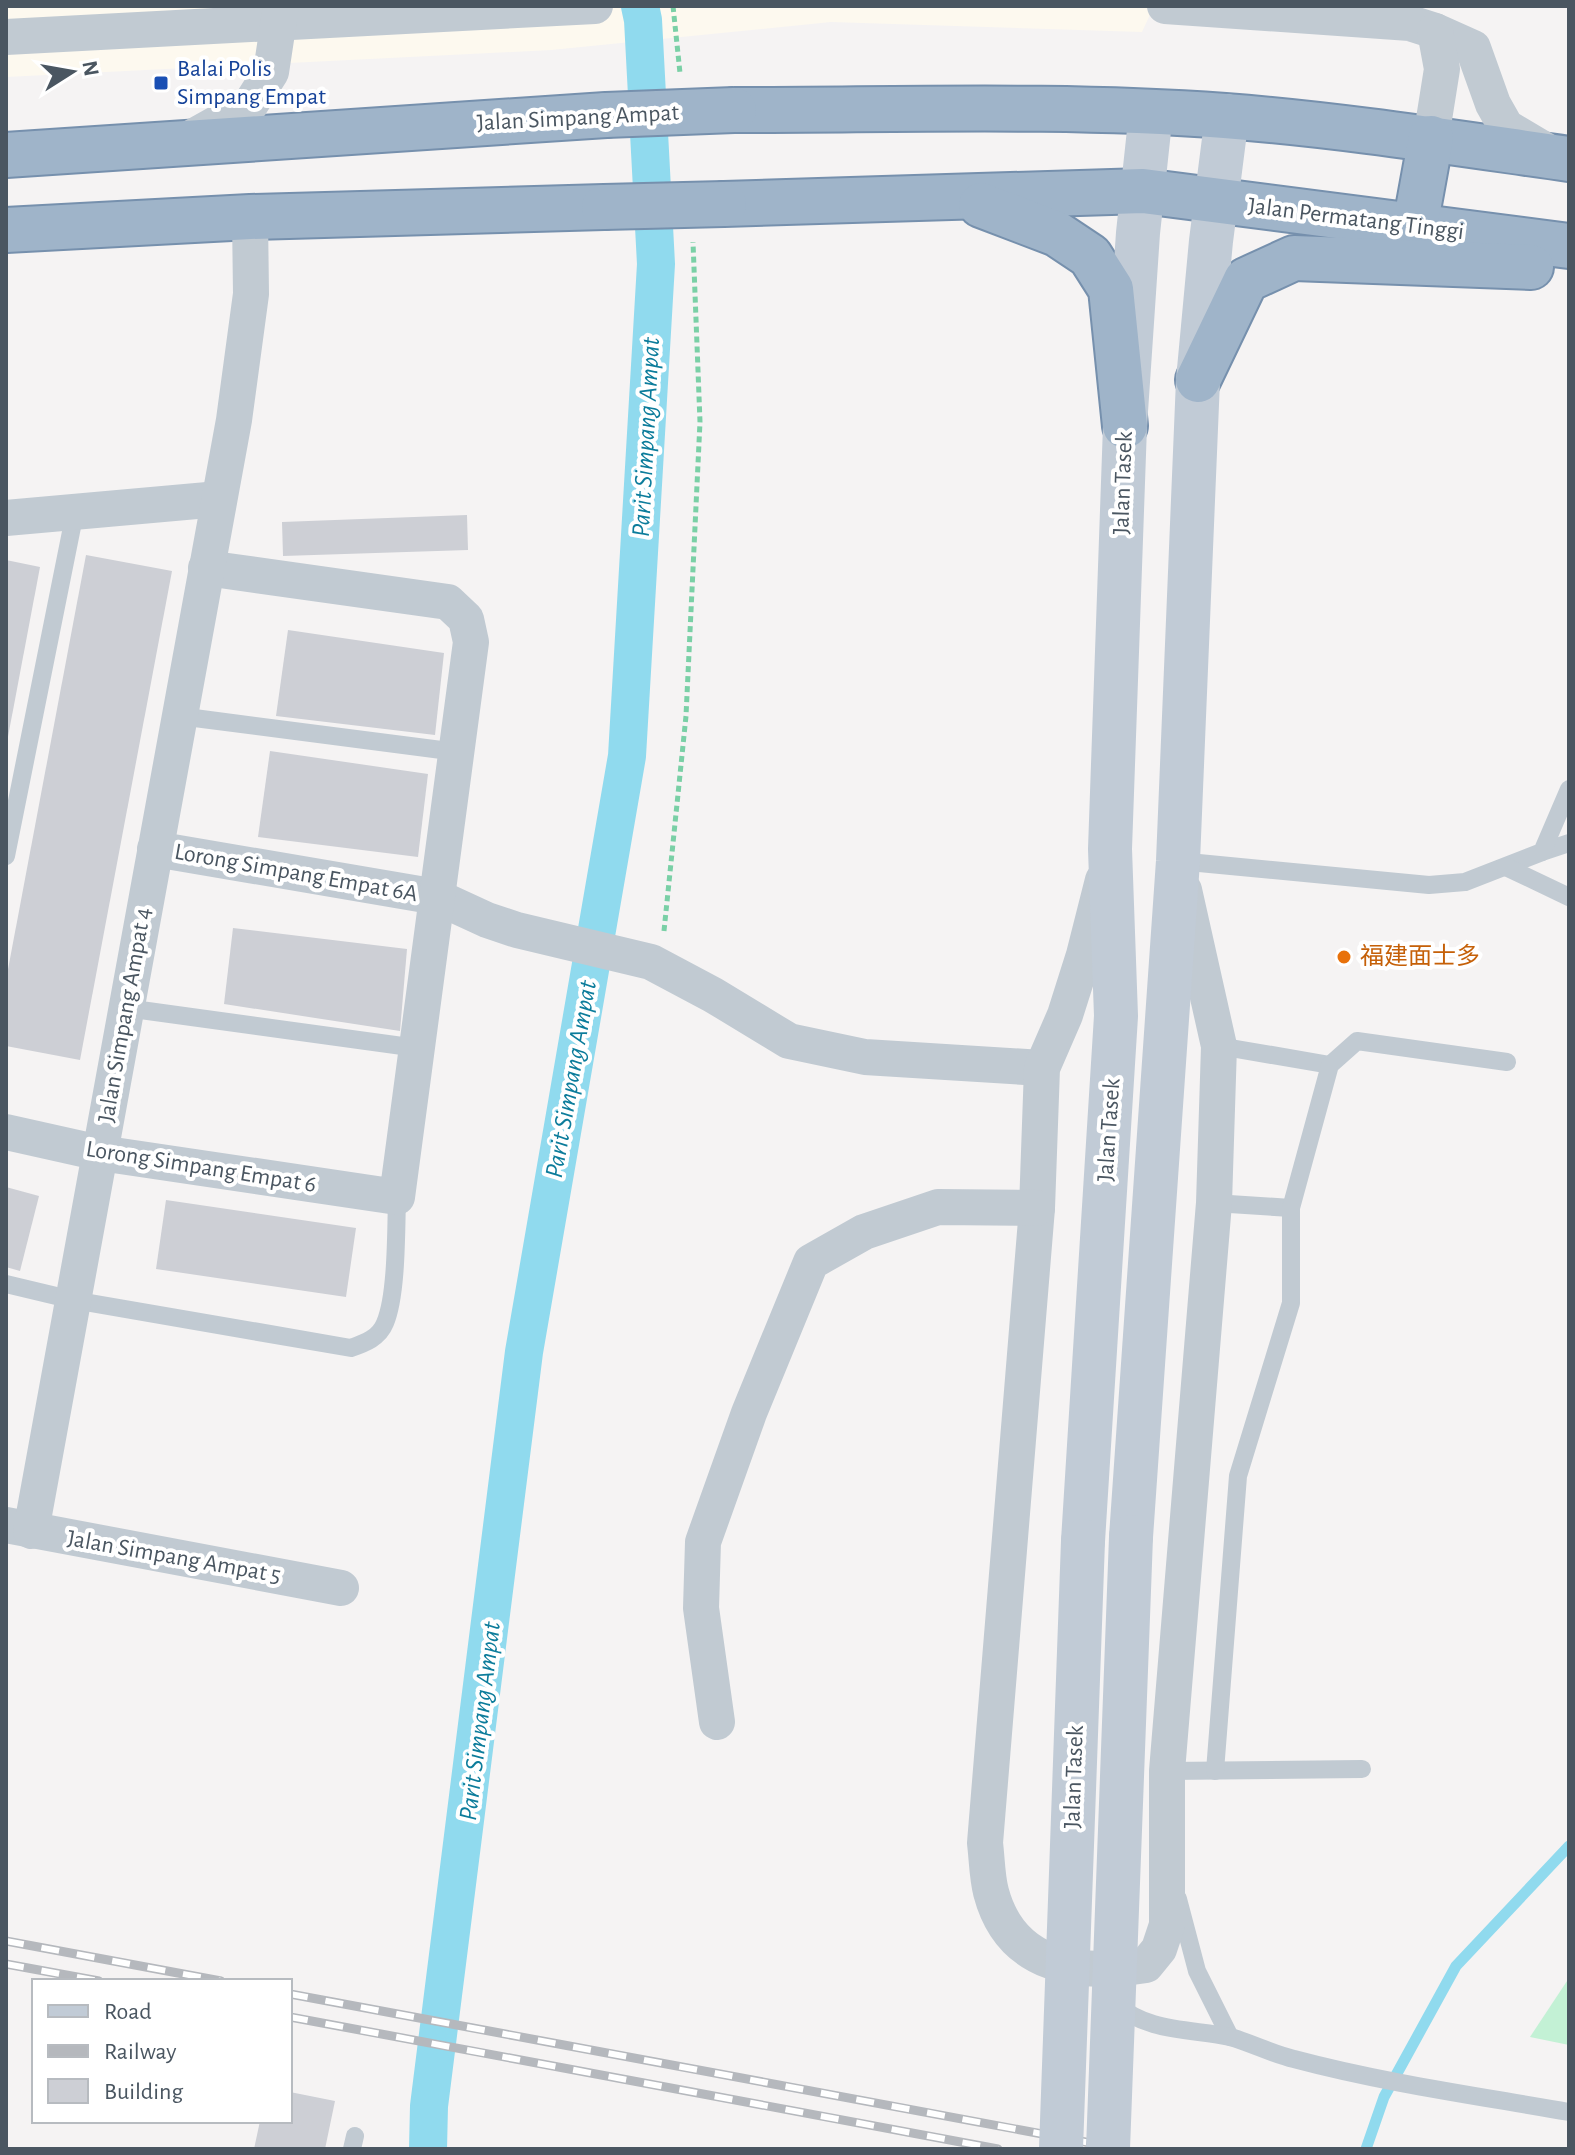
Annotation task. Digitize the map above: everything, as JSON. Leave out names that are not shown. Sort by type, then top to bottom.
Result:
[{"type":"highway","name":"Jalan Simpang Ampat","points":[[6,155],[606,115],[734,110],[1151,112]]},
{"type":"highway","points":[[1151,112],[1227,116],[1431,138],[1563,158]]},
{"type":"highway","points":[[1415,226],[1431,138]]},
{"type":"highway","points":[[6,230],[250,217],[604,207],[708,217],[962,198],[1143,191]]},
{"type":"highway","name":"Jalan Permatang Tinggi","points":[[1143,191],[1569,246]]},
{"type":"highway","points":[[962,198],[1057,234],[1090,256],[1111,289],[1125,426]]},
{"type":"highway","points":[[1198,380],[1246,280],[1294,258],[1537,267],[1569,265]]},
{"type":"main road","name":"Jalan Tasek","points":[[1061,2149],[1083,1541],[1116,1016],[1110,849],[1125,426],[1151,112]]},
{"type":"main road","name":"Jalan Tasek","points":[[1108,2149],[1131,1537],[1178,861],[1198,380],[1227,116]]},
{"type":"street","points":[[6,37],[279,15],[595,6]]},
{"type":"street","points":[[1165,6],[1233,8],[1410,23],[1435,31],[1473,48],[1493,104],[1506,127],[1563,158]]},
{"type":"street","points":[[180,143],[250,105],[271,72],[279,15]]},
{"type":"street","points":[[1431,138],[1442,69],[1435,31]]},
{"type":"street","name":"Jalan Simpang Ampat 4","points":[[18,1528],[73,1300],[234,420],[251,294],[250,217]]},
{"type":"street","points":[[6,518],[219,499]]},
{"type":"street","points":[[206,568],[448,602],[466,619],[471,642],[397,1197]]},
{"type":"street","name":"Lorong Simpang Empat 6A","points":[[155,849],[437,897],[517,930],[656,965],[789,1041],[865,1057],[1042,1068]]},
{"type":"street","points":[[1110,849],[1084,955],[1065,1015],[1042,1068],[1037,1208],[985,1843],[991,1891],[1003,1924],[1026,1951],[1082,1970],[1115,1970],[1146,1965],[1159,1949],[1167,1925],[1167,1771],[1214,1203],[1219,1046],[1178,861]]},
{"type":"street","name":"Lorong Simpang Empat 6","points":[[6,1132],[100,1153],[397,1197]]},
{"type":"street","points":[[717,1722],[701,1608],[703,1542],[749,1413],[811,1262],[864,1232],[938,1207],[1037,1208]]},
{"type":"street","name":"Jalan Simpang Ampat 5","points":[[18,1528],[341,1588]]},
{"type":"lane","points":[[6,856],[75,512]]},
{"type":"lane","points":[[179,716],[457,752]]},
{"type":"lane","points":[[1542,852],[1569,789]]},
{"type":"lane","points":[[1178,861],[1429,885],[1465,882],[1569,843]]},
{"type":"lane","points":[[1506,867],[1569,897]]},
{"type":"lane","points":[[126,1008],[417,1048]]},
{"type":"lane","points":[[1215,1771],[1238,1476],[1291,1303],[1291,1208],[1330,1065],[1357,1041],[1507,1062]]},
{"type":"lane","points":[[1219,1046],[1330,1065]]},
{"type":"lane","points":[[6,1284],[73,1300],[351,1348],[372,1341],[385,1324],[393,1281],[397,1197]]},
{"type":"lane","points":[[1214,1203],[1291,1208]]},
{"type":"lane","points":[[1167,1771],[1362,1769]]},
{"type":"lane","points":[[1169,1868],[1197,1971],[1230,2037]]},
{"type":"lane","points":[[1082,1970],[1123,2011],[1175,2030],[1230,2037],[1293,2059],[1569,2112]]},
{"type":"path","points":[[673,6],[681,80]]},
{"type":"path","points":[[656,965],[686,716],[708,217]]},
{"type":"shaded area","points":[[6,6],[1154,6],[1142,32],[831,22],[551,50],[6,77]]},
{"type":"green space","points":[[1569,1978],[1569,2045],[1530,2037]]},
{"type":"building","points":[[467,515],[468,550],[283,556],[282,522]]},
{"type":"building","points":[[86,555],[172,571],[80,1060],[6,1046],[6,980]]},
{"type":"building","points":[[6,560],[40,567],[7,742],[6,742]]},
{"type":"building","points":[[288,630],[444,653],[435,735],[276,716]]},
{"type":"building","points":[[270,751],[428,774],[418,857],[258,837]]},
{"type":"building","points":[[233,928],[407,949],[400,1031],[224,1004]]},
{"type":"building","points":[[6,1187],[39,1196],[20,1271],[6,1267]]},
{"type":"building","points":[[166,1200],[356,1228],[346,1297],[156,1269]]},
{"type":"building","points":[[292,2092],[335,2101],[325,2149],[254,2149],[260,2123],[292,2123]]},
{"type":"waterway","name":"Parit Simpang Ampat","points":[[428,2149],[429,2106],[524,1352],[627,756],[656,264],[640,6]]},
{"type":"waterway","points":[[1366,2149],[1384,2097],[1456,1966],[1569,1846]]},
{"type":"railway","points":[[6,1941],[210,1979]]},
{"type":"railway","points":[[6,1964],[88,1979]]},
{"type":"railway","points":[[292,1994],[1123,2149]]},
{"type":"railway","points":[[292,2017],[998,2149]]},
{"type":"place","name":"Balai Polis Simpang Empat","points":[[161,83]]},
{"type":"place","name":"福建面士多","points":[[1344,957]]}]
